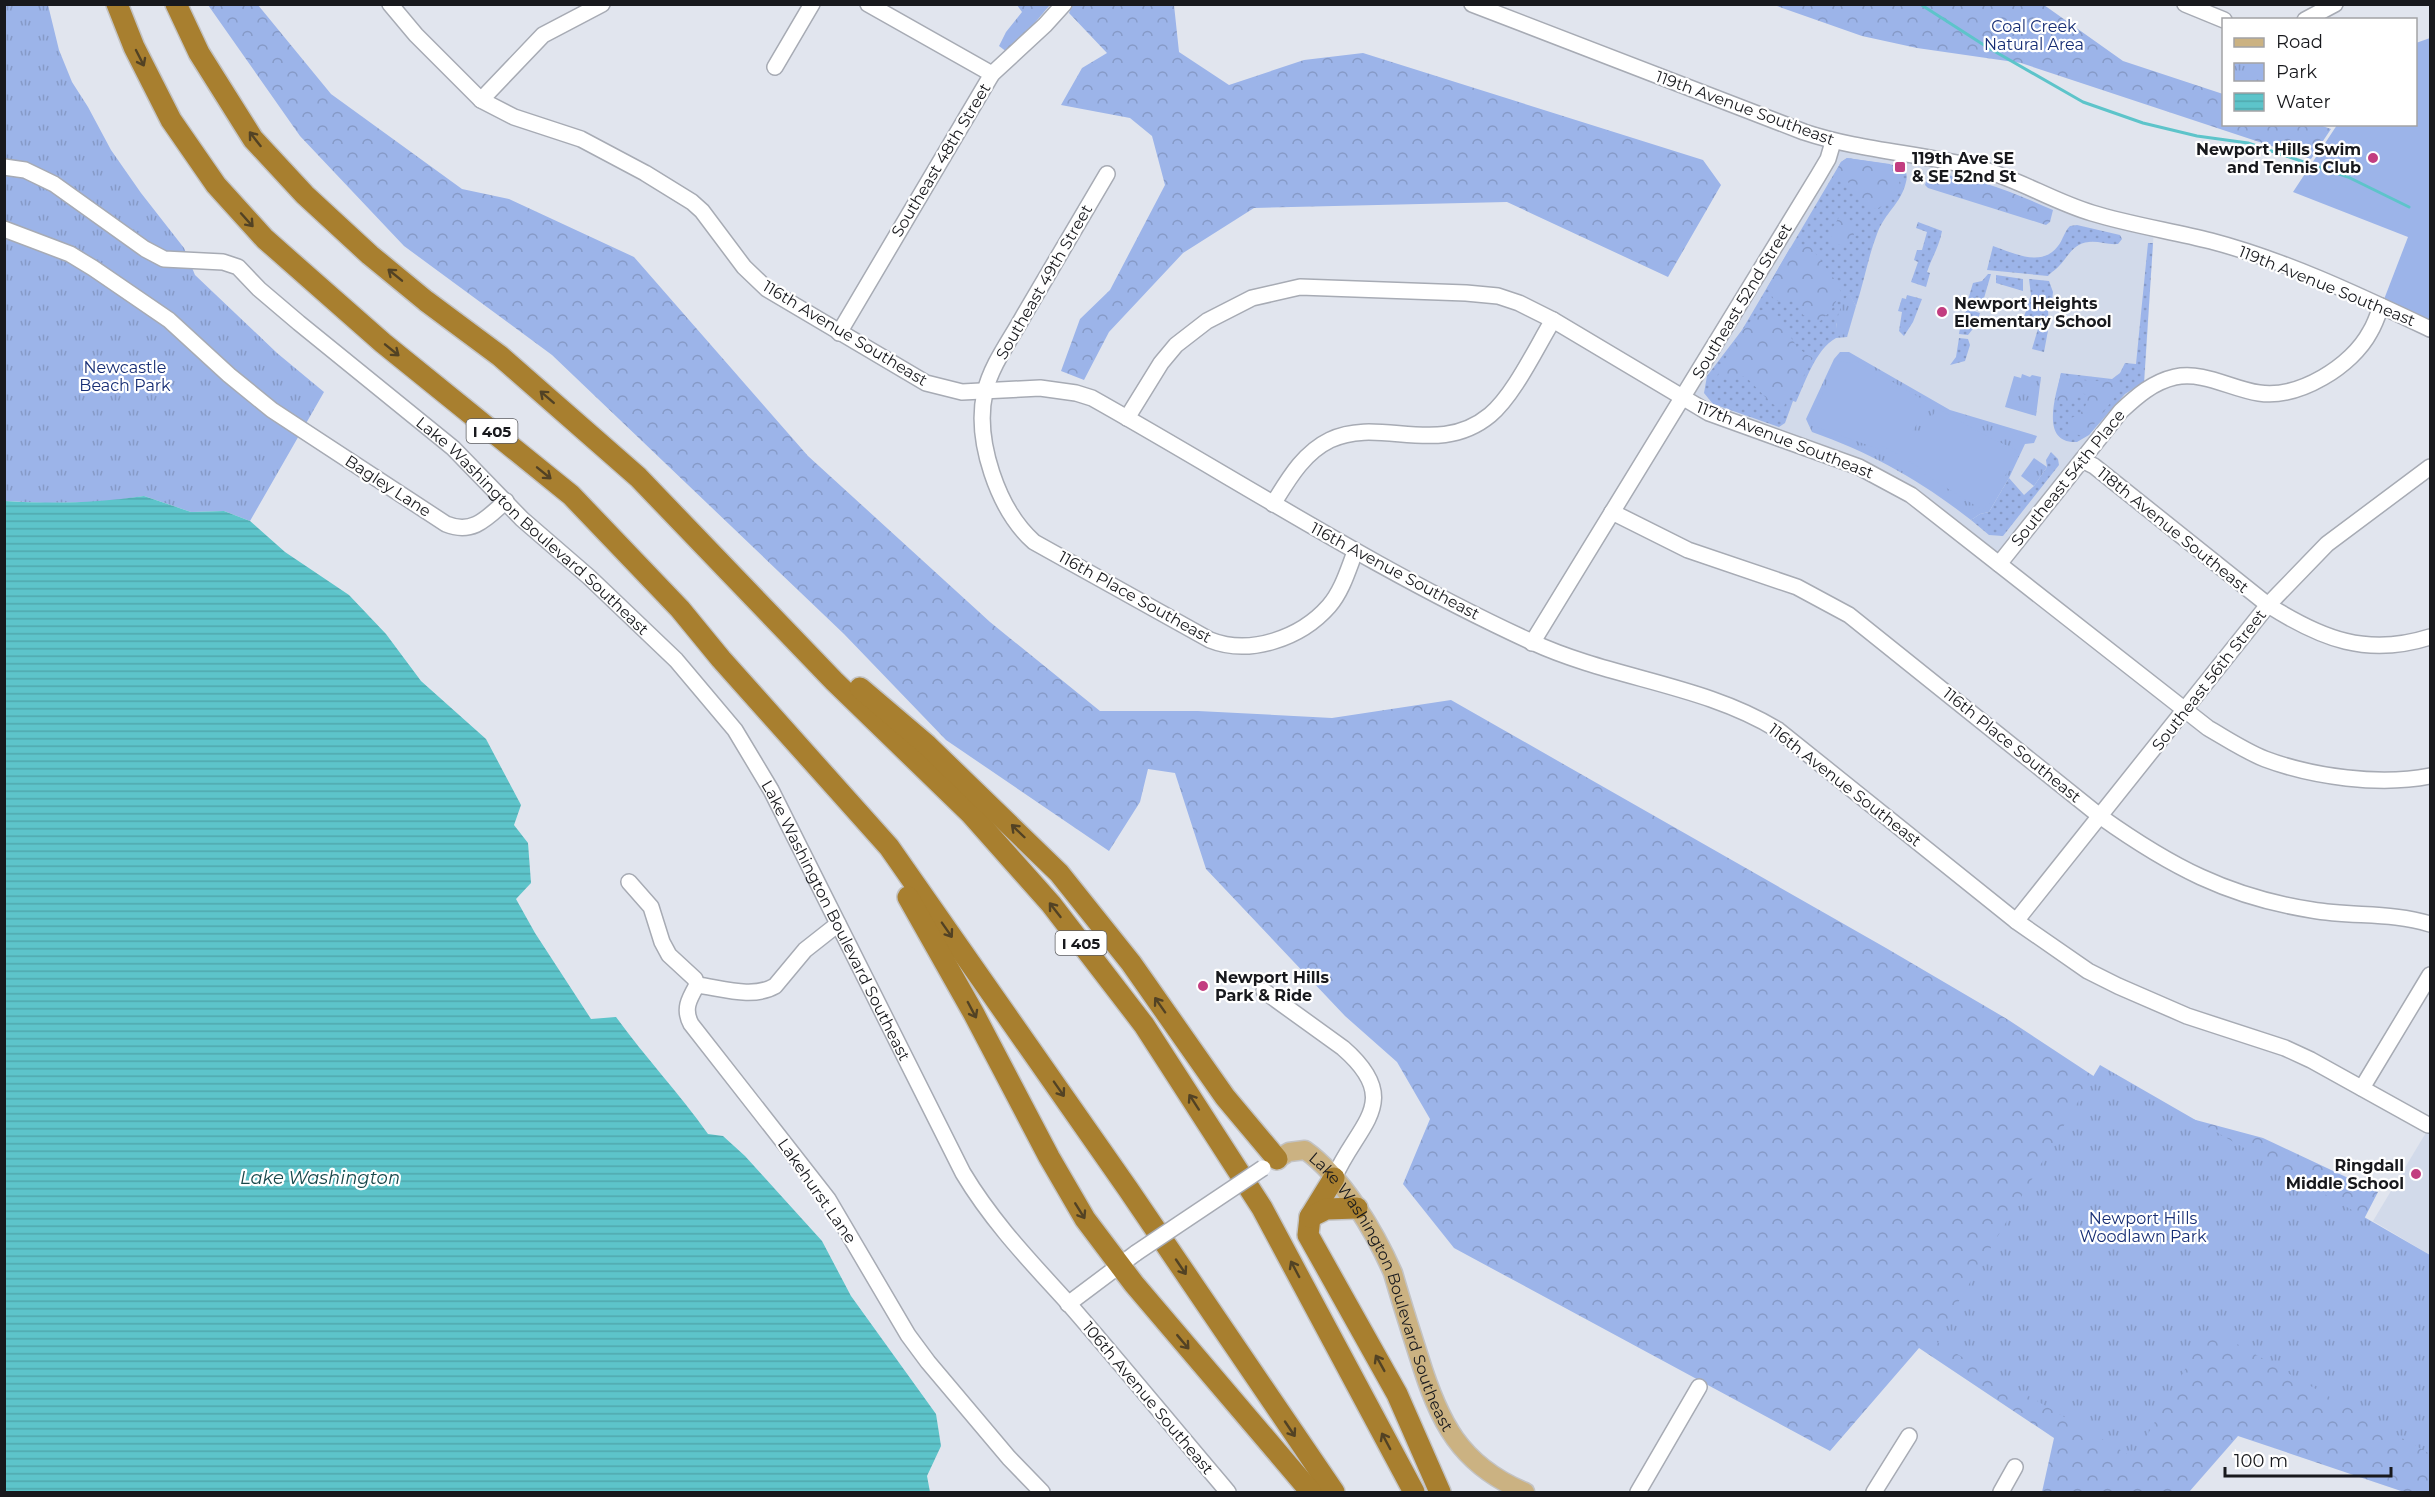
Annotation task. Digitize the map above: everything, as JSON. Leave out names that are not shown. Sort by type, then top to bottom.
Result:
[{"type":"highway","name":"I 405","points":[[117,4],[134,47],[171,120],[216,185],[258,231],[383,343],[571,495],[680,609],[721,659],[889,847],[1128,1189],[1334,1492]]},
{"type":"highway","name":"I 405","points":[[176,4],[199,53],[253,139],[305,195],[370,255],[426,301],[500,356],[638,477],[834,681],[971,814],[1051,904],[1144,1025],[1262,1208],[1414,1492]]},
{"type":"highway","points":[[638,477],[679,501],[843,674],[927,745],[1059,873],[1131,963],[1239,1116],[1270,1164]]},
{"type":"highway","points":[[889,847],[890,864],[1085,1219],[1128,1259],[1311,1492]]},
{"type":"highway","points":[[1334,1178],[1310,1217],[1308,1234],[1397,1394],[1440,1492]]},
{"type":"highway","points":[[1310,1217],[1326,1209],[1357,1208]]},
{"type":"main road","name":"Lake Washington Boulevard Southeast","points":[[1270,1164],[1289,1152],[1305,1150],[1318,1159],[1334,1178],[1357,1208],[1384,1252],[1393,1273],[1431,1396],[1443,1422],[1453,1438],[1479,1466],[1502,1482],[1526,1492]]},
{"type":"street","name":"116th Avenue Southeast","points":[[390,4],[416,35],[481,100],[514,117],[581,139],[645,172],[702,211],[757,281],[839,333],[926,383],[949,390],[985,392],[1040,388],[1066,391],[1092,398],[1355,552],[1532,643],[1598,668],[1716,699],[1761,719],[1779,730],[2016,921],[2064,956],[2118,986],[2187,1016],[2285,1048],[2311,1060],[2428,1125]]},
{"type":"street","points":[[481,100],[543,34],[602,4]]},
{"type":"street","points":[[775,67],[812,4]]},
{"type":"street","points":[[868,4],[992,74]]},
{"type":"street","name":"Southeast 48th Street","points":[[839,333],[992,74],[1045,25],[1064,4]]},
{"type":"street","name":"119th Avenue Southeast","points":[[1472,4],[1833,142],[1955,164],[2004,176],[2089,212],[2245,251],[2381,306],[2430,329]]},
{"type":"street","points":[[2185,4],[2222,20]]},
{"type":"street","points":[[2309,18],[2335,4]]},
{"type":"street","name":"Southeast 52nd Street","points":[[1532,643],[1818,176],[1828,159],[1833,142]]},
{"type":"street","name":"Lake Washington Boulevard Southeast","points":[[4,167],[25,170],[54,184],[145,249],[164,259],[223,262],[238,267],[290,316],[453,448],[530,526],[629,614],[700,686],[735,730],[771,790],[978,1198],[994,1221],[1068,1304],[1128,1259],[1270,1164]]},
{"type":"street","name":"Southeast 49th Street","points":[[985,392],[1002,354],[1107,174]]},
{"type":"street","name":"Bagley Lane","points":[[4,229],[70,254],[170,320],[229,375],[272,410],[453,527],[474,527],[482,523],[506,501]]},
{"type":"street","name":"117th Avenue Southeast","points":[[1127,418],[1161,363],[1183,339],[1225,310],[1252,298],[1300,286],[1498,296],[1520,303],[1553,320],[1682,398],[1734,423],[1859,467],[1887,480],[1937,513],[2208,728],[2237,745],[2266,759],[2308,771],[2338,776],[2394,780],[2430,776]]},
{"type":"street","name":"Southeast 54th Place","points":[[1999,564],[2121,411],[2144,390],[2158,382],[2188,376],[2207,378],[2259,393],[2273,394],[2297,389],[2338,368],[2362,344],[2381,306]]},
{"type":"street","points":[[1273,504],[1303,461],[1330,440],[1348,434],[1368,433],[1438,436],[1459,431],[1483,420],[1505,399],[1553,320]]},
{"type":"street","name":"116th Place Southeast","points":[[985,392],[983,425],[989,463],[995,482],[1023,533],[1034,542],[1221,645],[1250,646],[1269,643],[1307,625],[1330,605],[1355,552]]},
{"type":"street","name":"118th Avenue Southeast","points":[[2082,460],[2094,466],[2268,605],[2319,634],[2359,645],[2398,645],[2430,637]]},
{"type":"street","name":"Southeast 56th Street","points":[[2016,921],[2268,605],[2327,544],[2430,467]]},
{"type":"street","name":"116th Place Southeast","points":[[1612,512],[1688,550],[1797,587],[1849,615],[2101,817],[2181,868],[2231,890],[2273,903],[2314,911],[2407,918],[2430,924]]},
{"type":"street","points":[[629,882],[651,907],[662,942],[669,955],[695,979],[697,985],[753,992],[770,989],[782,979],[805,950],[837,924]]},
{"type":"street","points":[[2362,1088],[2430,975]]},
{"type":"street","name":"Lakehurst Lane","points":[[697,985],[686,1012],[692,1024],[828,1199],[908,1335],[928,1362],[1009,1458],[1042,1492]]},
{"type":"street","points":[[1264,991],[1343,1048],[1354,1058],[1370,1080],[1373,1090],[1372,1114],[1343,1157],[1334,1178]]},
{"type":"street","name":"106th Avenue Southeast","points":[[1068,1304],[1228,1492]]},
{"type":"street","points":[[1638,1492],[1700,1388]]},
{"type":"street","points":[[1874,1492],[1909,1436]]},
{"type":"street","points":[[2001,1492],[2015,1467]]},
{"type":"shaded area","name":"Newport Heights Elementary School","points":[[1833,142],[1955,163],[2154,228],[2144,390],[1999,564],[1911,495],[1682,398]]},
{"type":"shaded area","name":"Ringdall Middle School","points":[[2430,1126],[2430,1255],[2373,1221]]},
{"type":"green space","points":[[1073,4],[1174,5],[1179,52],[1229,85],[1304,60],[1363,53],[1703,160],[1721,185],[1668,277],[1507,202],[1254,208],[1183,253],[1109,332],[1084,380],[1061,371],[1080,319],[1110,290],[1165,185],[1152,136],[1130,118],[1061,105],[1082,68],[1107,53],[1069,13]]},
{"type":"green space","name":"Newcastle Beach Park","points":[[4,5],[48,5],[59,50],[72,82],[111,150],[184,248],[195,275],[277,353],[324,392],[250,521],[224,511],[191,512],[144,496],[104,502],[5,501]]},
{"type":"green space","points":[[208,5],[258,5],[331,94],[462,189],[509,199],[634,257],[808,456],[990,622],[1100,711],[1198,711],[1332,718],[1451,700],[2007,1019],[2136,1104],[2263,1138],[2378,1192],[2309,1325],[2430,1411],[2430,1492],[2404,1492],[2238,1436],[2189,1492],[2042,1492],[2054,1438],[1919,1348],[1830,1451],[1454,1248],[1403,1184],[1430,1119],[1397,1062],[1345,1016],[1206,869],[1175,773],[1148,769],[1140,802],[1109,851],[946,740],[844,634],[552,355],[404,246],[300,136]]},
{"type":"green space","points":[[1017,5],[1050,5],[1007,52],[999,46],[1006,32],[1022,12]]},
{"type":"green space","name":"Coal Creek Natural Area","points":[[1774,5],[2044,5],[2123,61],[2222,94],[2222,126],[2323,126],[2331,129],[2311,159],[2021,63],[1917,48],[1862,36]]},
{"type":"green space","name":"Newport Hills Swim and Tennis Club","points":[[2430,38],[2430,323],[2383,302],[2408,237],[2293,192],[2336,126],[2417,126],[2417,43]]},
{"type":"green space","points":[[1847,158],[1900,166],[1907,177],[1904,190],[1880,226],[1856,306],[1849,294],[1836,325],[1836,338],[1822,350],[1817,358],[1796,402],[1793,401],[1785,423],[1779,427],[1713,404],[1704,393],[1707,376],[1742,330],[1841,162]]},
{"type":"green space","points":[[1847,158],[1890,164],[1897,173],[1900,186],[1879,209],[1866,208],[1848,182],[1832,179],[1841,162]]},
{"type":"green space","points":[[1929,173],[1978,181],[2022,197],[2053,210],[2050,222],[2046,225],[1928,188],[1925,185]]},
{"type":"green space","points":[[1841,214],[1850,220],[1854,235],[1842,245],[1830,243],[1833,227]]},
{"type":"green space","points":[[1918,222],[1942,231],[1927,272],[1930,273],[1926,287],[1911,282],[1918,262],[1914,260],[1917,250],[1922,250],[1927,232],[1916,228]]},
{"type":"green space","points":[[2077,225],[2120,235],[2122,239],[2118,244],[2093,242],[2079,245],[2048,276],[1987,270],[1993,246],[2027,257],[2044,256],[2058,246],[2070,226]]},
{"type":"green space","points":[[2148,243],[2153,243],[2144,382],[2125,394],[2089,435],[2077,442],[2065,441],[2054,427],[2053,416],[2061,373],[2112,379],[2120,373],[2125,363],[2136,364]]},
{"type":"green space","points":[[1810,246],[1841,292],[1831,311],[1820,321],[1803,315],[1795,301],[1775,301],[1767,288],[1790,248]]},
{"type":"green space","points":[[1988,274],[1991,274],[1982,305],[1968,300],[1973,283],[1982,281]]},
{"type":"green space","points":[[1996,275],[2023,279],[2023,291],[1996,283]]},
{"type":"green space","points":[[2029,279],[2049,281],[2053,292],[2048,311],[2049,325],[2044,352],[2032,349],[2040,322],[2024,317],[2031,295]]},
{"type":"green space","points":[[1849,293],[1856,306],[1847,337],[1836,338],[1838,314]]},
{"type":"green space","points":[[1907,295],[1922,299],[1913,322],[1904,336],[1899,331],[1902,312],[1898,311],[1902,298],[1906,299]]},
{"type":"green space","points":[[1967,309],[1980,313],[1976,325],[1968,335],[1959,334],[1961,322]]},
{"type":"green space","points":[[1761,310],[1781,317],[1797,346],[1813,358],[1801,381],[1789,392],[1783,410],[1771,403],[1745,376],[1717,378],[1735,341]]},
{"type":"green space","points":[[1959,338],[1968,339],[1970,345],[1965,361],[1950,365],[1956,357]]},
{"type":"green space","points":[[1840,352],[1849,352],[1950,410],[2037,436],[2034,443],[2025,444],[1989,512],[1980,514],[1971,520],[1934,493],[1895,469],[1855,449],[1812,432],[1806,419],[1834,359]]},
{"type":"green space","points":[[1855,360],[1929,403],[1899,455],[1881,445],[1879,449],[1816,427],[1812,420],[1835,361],[1853,363]]},
{"type":"green space","points":[[2061,373],[2086,380],[2113,379],[2122,388],[2084,437],[2071,432],[2067,419],[2082,412],[2088,396],[2079,391],[2066,405],[2055,402]]},
{"type":"green space","points":[[2022,374],[2041,377],[2036,416],[2005,407],[2014,376],[2021,378]]},
{"type":"green space","points":[[1937,408],[1988,437],[2019,451],[1988,506],[1981,509],[1922,473],[1923,470],[1907,460]]},
{"type":"green space","points":[[2051,452],[2058,459],[2059,465],[2003,536],[1989,535],[1971,520],[1980,514],[1989,512],[2009,478],[2024,495],[2034,486],[2047,467],[2046,460]]},
{"type":"green space","points":[[2034,458],[2047,467],[2034,486],[2021,476]]},
{"type":"green space","name":"Newport Hills Woodlawn Park","points":[[2100,1065],[2430,1255],[2430,1454],[2209,1328],[2134,1458],[1935,1341]]},
{"type":"water","name":"Lake Washington","points":[[144,496],[191,512],[224,511],[250,521],[285,552],[349,595],[386,634],[421,681],[486,739],[521,805],[514,825],[528,843],[531,883],[516,899],[535,933],[591,1019],[616,1017],[708,1134],[723,1136],[745,1156],[822,1241],[851,1296],[936,1414],[941,1446],[927,1476],[930,1492],[5,1492],[5,501],[74,502]]},
{"type":"waterway","points":[[1920,4],[1987,47],[2083,102],[2143,123],[2197,136],[2248,143],[2348,177],[2409,207]]},
{"type":"place","name":"Newport Hills Swim and Tennis Club","points":[[2373,158]]},
{"type":"place","name":"119th Ave SE & SE 52nd St","points":[[1900,167]]},
{"type":"place","name":"Newport Heights Elementary School","points":[[1942,312]]},
{"type":"place","name":"Newport Hills Park & Ride","points":[[1203,986]]},
{"type":"place","name":"Ringdall Middle School","points":[[2416,1174]]}]
